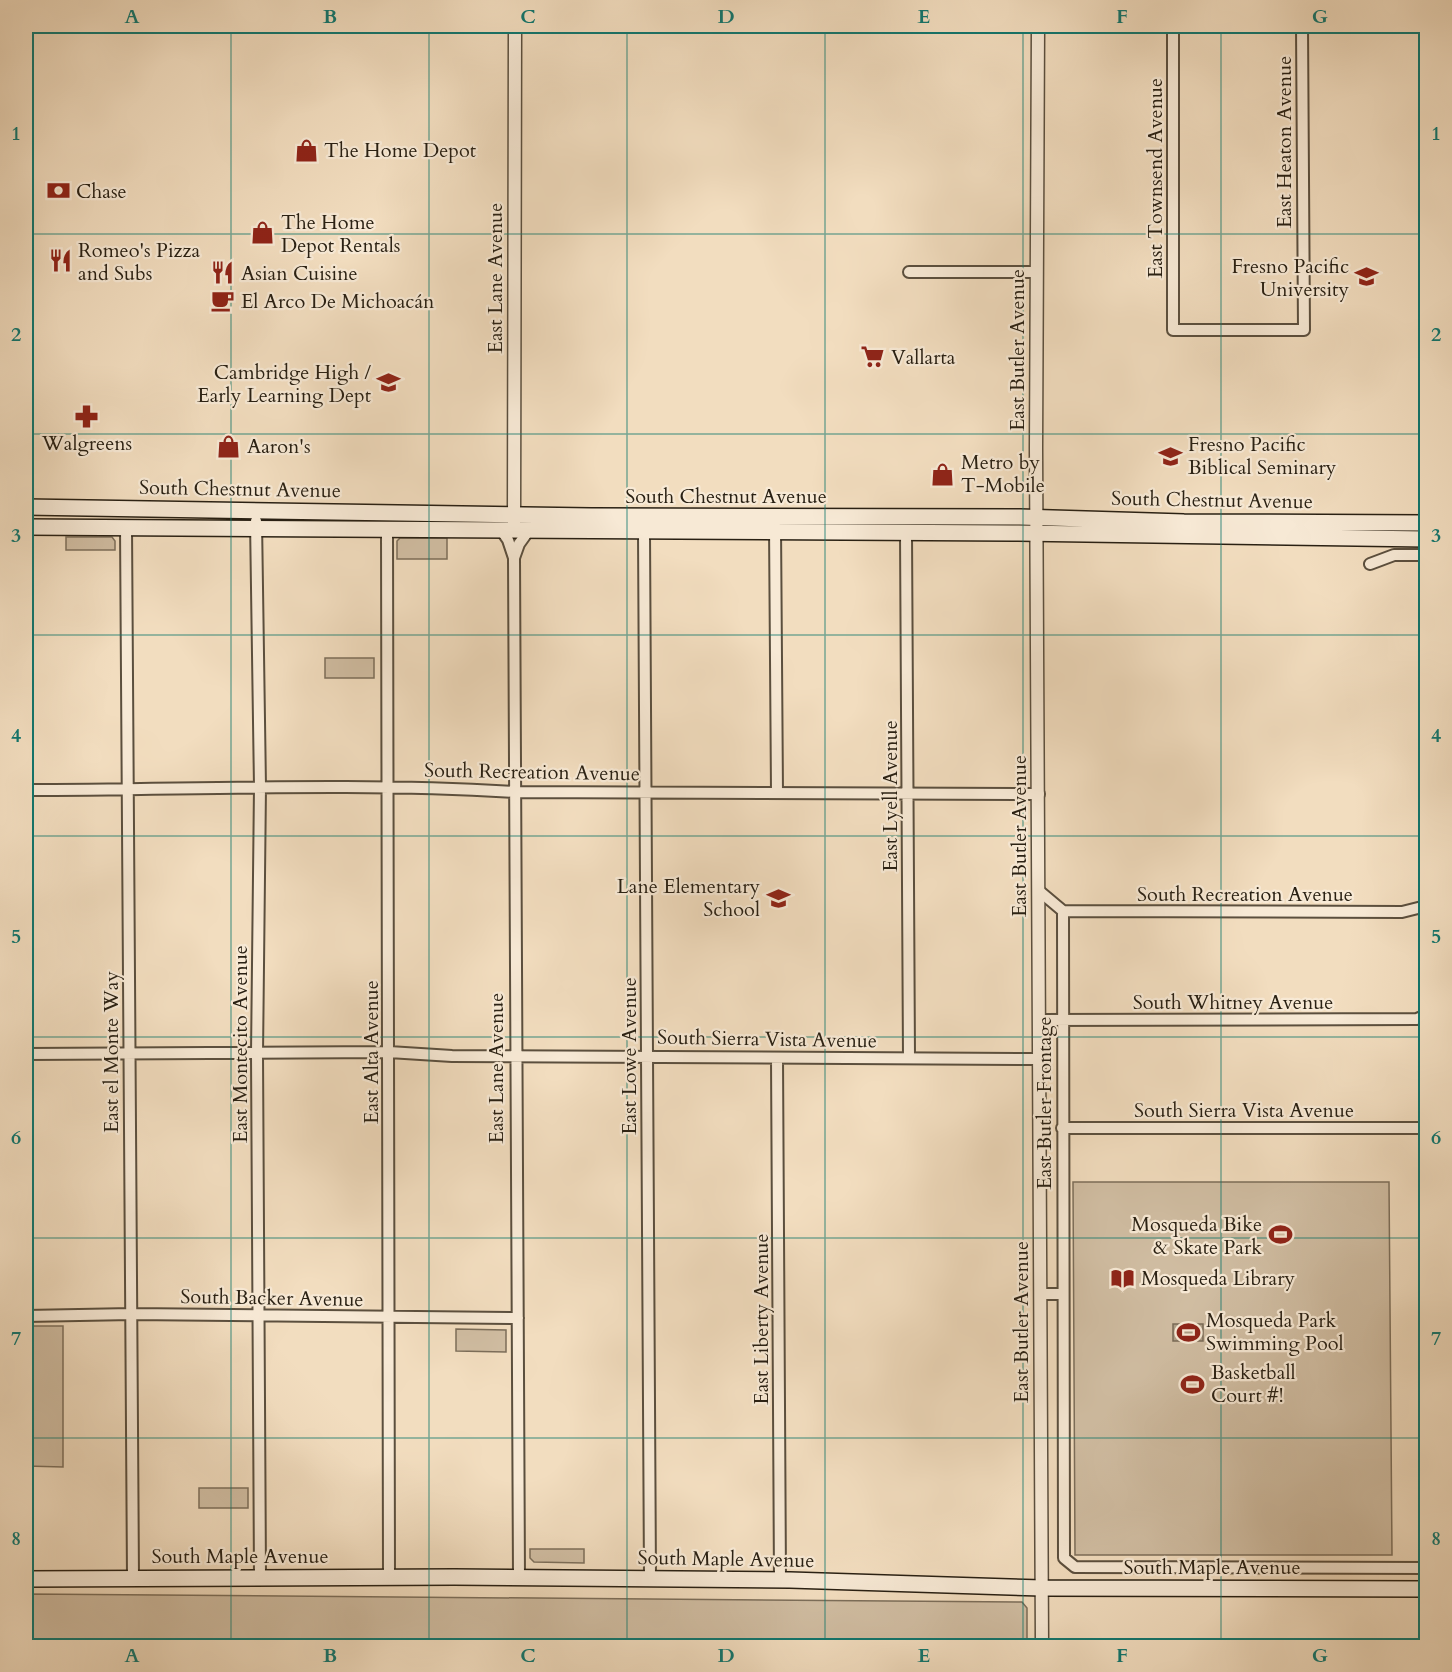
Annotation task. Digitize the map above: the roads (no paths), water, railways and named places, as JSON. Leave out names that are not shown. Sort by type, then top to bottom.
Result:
[{"type":"main road","name":"South Chestnut Avenue","points":[[26,507],[197,510],[256,519],[387,528],[515,526],[679,516],[775,525],[906,533],[1426,539]]},
{"type":"main road","points":[[126,527],[140,519],[186,518],[197,510]]},
{"type":"main road","points":[[608,532],[612,525],[671,525],[679,516]]},
{"type":"main road","name":"South Chestnut Avenue","points":[[26,527],[126,527],[256,519],[515,526],[608,532],[1037,518],[1184,522],[1426,523]]},
{"type":"main road","name":"South Maple Avenue","points":[[26,1579],[650,1578],[1042,1588],[1426,1589]]},
{"type":"street","name":"East Lane Avenue","points":[[514,558],[519,544],[515,526],[515,26]]},
{"type":"street","name":"East Butler Avenue","points":[[1038,26],[1037,534],[1042,1647]]},
{"type":"street","name":"East Townsend Avenue","points":[[1173,26],[1173,330],[1304,330]]},
{"type":"street","name":"East Heaton Avenue","points":[[1302,26],[1304,330]]},
{"type":"street","points":[[909,272],[1037,272]]},
{"type":"street","name":"East Montecito Avenue","points":[[256,519],[260,787],[257,1054],[261,1316],[260,1577]]},
{"type":"street","points":[[775,525],[777,793]]},
{"type":"street","name":"East Lane Avenue","points":[[515,526],[508,540],[514,558],[519,1578]]},
{"type":"street","name":"East el Monte Way","points":[[126,527],[133,1578]]},
{"type":"street","name":"East Alta Avenue","points":[[387,528],[389,1577]]},
{"type":"street","name":"East Lowe Avenue","points":[[644,532],[650,1578]]},
{"type":"street","name":"East Lyell Avenue","points":[[906,533],[909,1058]]},
{"type":"street","points":[[1370,564],[1394,555],[1426,555]]},
{"type":"street","name":"South Recreation Avenue","points":[[26,790],[260,787],[515,792],[1039,794]]},
{"type":"street","points":[[1038,890],[1063,911]]},
{"type":"street","name":"South Recreation Avenue","points":[[1063,911],[1402,912],[1426,906]]},
{"type":"street","name":"East Butler Frontage","points":[[1063,911],[1064,1558],[1068,1564],[1075,1567],[1313,1567]]},
{"type":"street","name":"South Whitney Avenue","points":[[1039,1020],[1417,1019],[1426,1015]]},
{"type":"street","name":"South Sierra Vista Avenue","points":[[26,1054],[389,1052],[515,1056],[1040,1059]]},
{"type":"street","name":"East Liberty Avenue","points":[[777,1058],[780,1580]]},
{"type":"street","name":"South Sierra Vista Avenue","points":[[1062,1128],[1426,1128]]},
{"type":"street","points":[[1041,1294],[1062,1294]]},
{"type":"street","name":"South Backer Avenue","points":[[26,1316],[132,1314],[518,1318]]},
{"type":"street","points":[[1313,1589],[1313,1567],[1426,1568]]},
{"type":"place","name":"The Home Depot","points":[[306,150]]},
{"type":"place","name":"Chase","points":[[58,191]]},
{"type":"place","name":"The Home Depot Rentals","points":[[263,233]]},
{"type":"place","name":"Romeo's Pizza and Subs","points":[[60,261]]},
{"type":"place","name":"Asian Cuisine","points":[[223,273]]},
{"type":"place","name":"Fresno Pacific University","points":[[1367,277]]},
{"type":"place","name":"El Arco De Michoacán","points":[[223,301]]},
{"type":"place","name":"Vallarta","points":[[873,357]]},
{"type":"place","name":"Cambridge High / Early Learning Dept","points":[[389,383]]},
{"type":"place","name":"Walgreens","points":[[87,416]]},
{"type":"place","name":"Aaron's","points":[[229,446]]},
{"type":"place","name":"Fresno Pacific Biblical Seminary","points":[[1170,456]]},
{"type":"place","name":"Metro by T-Mobile","points":[[943,474]]},
{"type":"place","name":"Lane Elementary School","points":[[778,898]]},
{"type":"place","name":"Mosqueda Bike & Skate Park","points":[[1280,1235]]},
{"type":"place","name":"Mosqueda Library","points":[[1123,1278]]},
{"type":"place","name":"Mosqueda Park Swimming Pool","points":[[1188,1332]]},
{"type":"place","name":"Basketball Court #!","points":[[1193,1384]]}]
